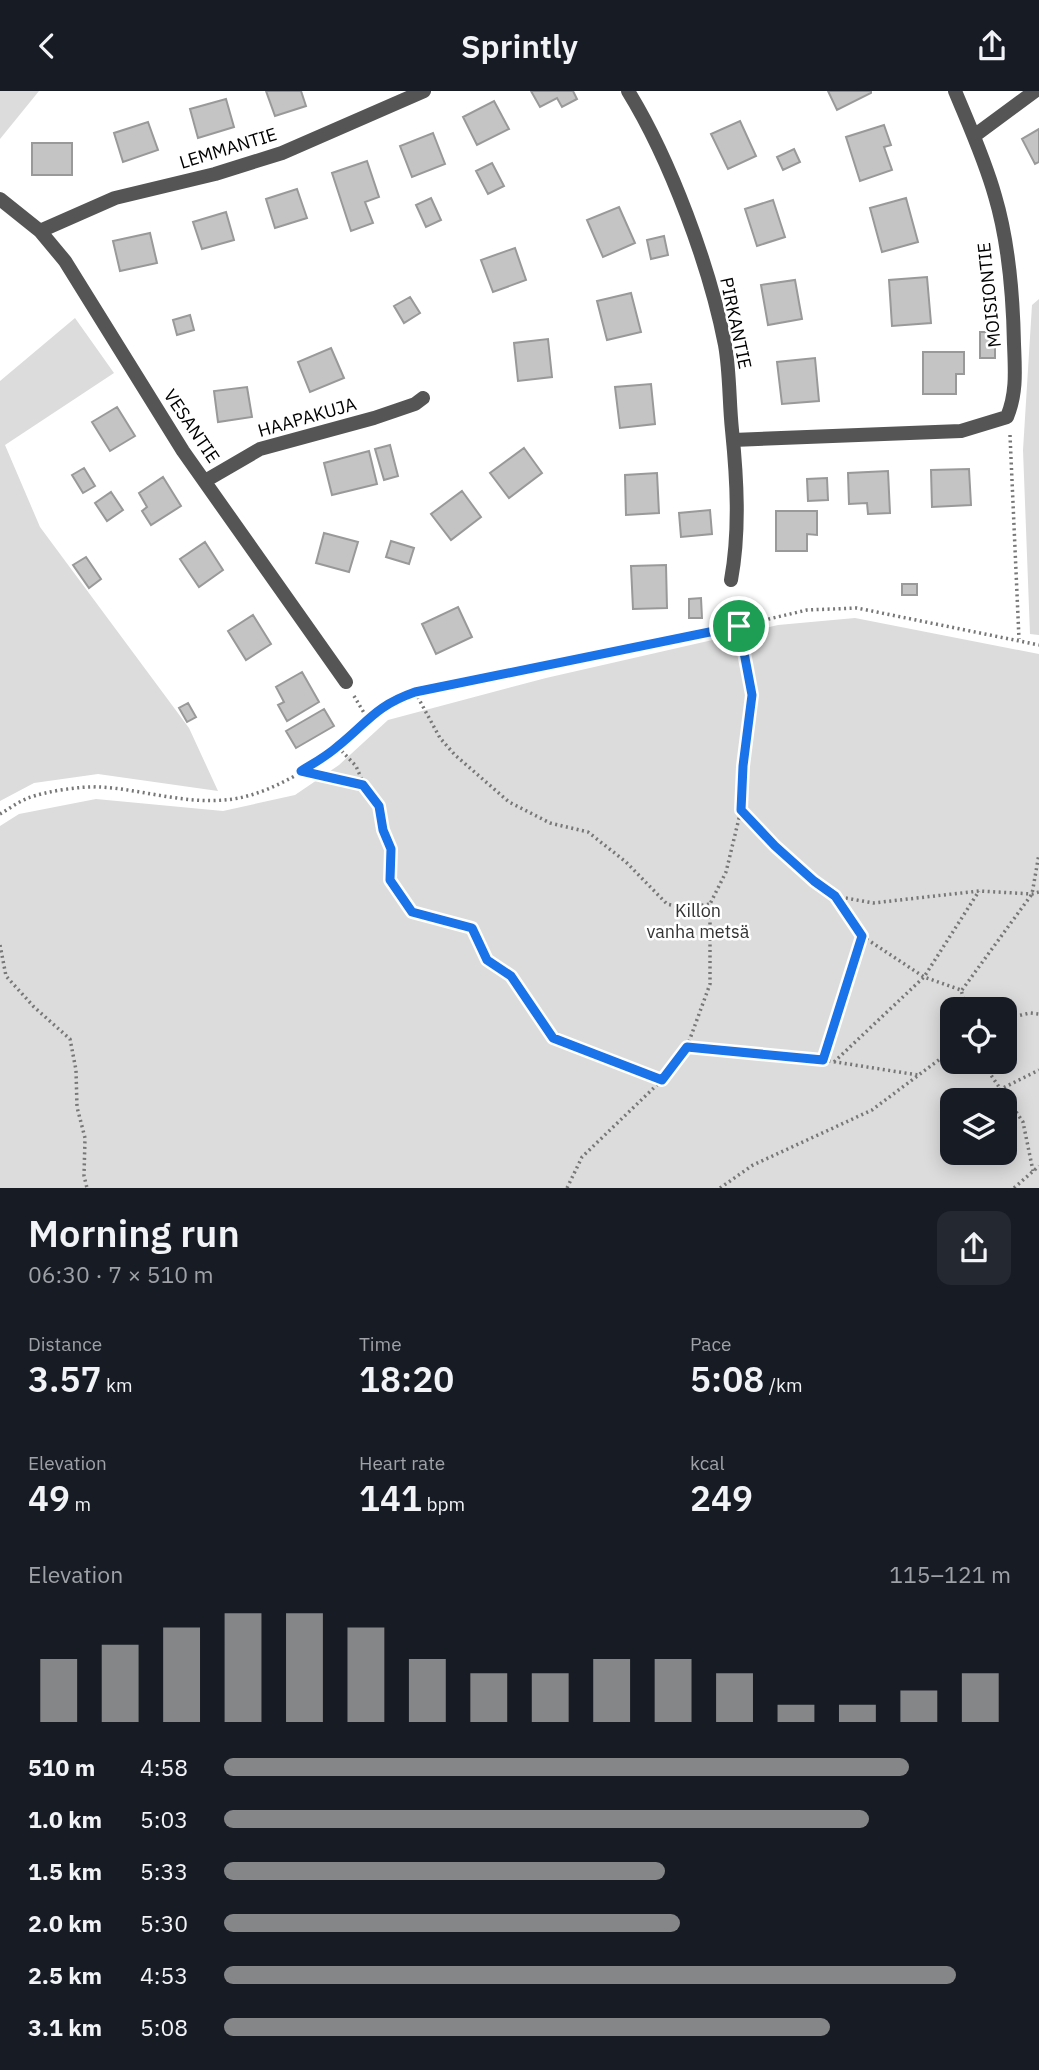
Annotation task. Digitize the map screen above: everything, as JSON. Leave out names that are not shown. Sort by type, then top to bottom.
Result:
[{"type":"street","name":"LEMMANTIE","points":[[40,230],[115,198],[215,174],[282,153],[424,91]]},
{"type":"street","name":"PIRKANTIE","points":[[628,91],[683,209],[704,267],[724,342],[736,475],[736,556],[731,580]]},
{"type":"street","name":"MOISIONTIE","points":[[955,91],[996,197],[1012,294],[1015,383],[1013,403],[1007,417]]},
{"type":"street","points":[[974,136],[1035,91]]},
{"type":"street","name":"VESANTIE","points":[[0,199],[40,230],[65,261],[183,451],[346,682]]},
{"type":"street","name":"HAAPAKUJA","points":[[205,481],[260,449],[374,418],[415,404],[423,398]]},
{"type":"street","points":[[733,440],[961,431],[1007,417]]},
{"type":"path","points":[[1007,417],[1012,449],[1019,639]]},
{"type":"path","points":[[567,1188],[582,1157],[662,1080],[687,1047],[710,984],[710,904],[726,872],[741,810],[743,766],[752,695],[731,580]]},
{"type":"path","points":[[0,814],[27,798],[78,787],[102,787],[173,798],[240,798],[262,792],[301,771],[338,747],[367,718],[393,700],[415,692],[807,610],[857,608],[1039,645]]},
{"type":"path","points":[[346,682],[367,718]]},
{"type":"path","points":[[415,692],[440,738],[509,802],[550,823],[588,832],[626,862],[667,904],[684,908],[710,904]]},
{"type":"path","points":[[338,747],[356,766],[363,785],[379,806],[383,830],[391,849],[390,880],[412,912],[472,928],[487,960],[511,976],[553,1038],[662,1080]]},
{"type":"path","points":[[301,771],[363,785]]},
{"type":"path","points":[[741,810],[775,846],[835,896],[862,936],[923,977],[961,990]]},
{"type":"path","points":[[961,990],[1032,894],[1039,855]]},
{"type":"path","points":[[835,896],[873,904],[979,891],[1032,894],[1039,892]]},
{"type":"path","points":[[834,1062],[923,977],[979,891]]},
{"type":"path","points":[[823,1060],[862,936]]},
{"type":"path","points":[[0,945],[6,976],[34,1007],[70,1039],[76,1070],[77,1107],[85,1138],[84,1176],[87,1188]]},
{"type":"path","points":[[961,990],[963,997]]},
{"type":"path","points":[[1017,1016],[1039,1014]]},
{"type":"path","points":[[687,1047],[823,1060],[918,1075]]},
{"type":"path","points":[[720,1188],[753,1165],[872,1111],[940,1059]]},
{"type":"path","points":[[1003,1088],[1039,1070]]},
{"type":"path","points":[[1017,1114],[1023,1122],[1033,1171]]},
{"type":"path","points":[[1014,1188],[1039,1166]]},
{"type":"green space","points":[[0,91],[39,91],[0,139]]},
{"type":"green space","points":[[1039,299],[1039,635],[1030,634],[1023,450],[1032,305]]},
{"type":"green space","points":[[75,318],[114,373],[5,445],[40,527],[189,728],[218,791],[98,774],[34,783],[0,801],[0,381]]},
{"type":"green space","name":"Killon vanha metsä","points":[[855,618],[1039,654],[1039,1188],[0,1188],[0,826],[19,814],[96,799],[223,811],[295,795],[339,765],[388,720],[546,678],[778,625]]},
{"type":"building","points":[[266,91],[301,91],[306,106],[275,116]]},
{"type":"building","points":[[531,91],[573,91],[577,99],[562,107],[557,98],[540,107]]},
{"type":"building","points":[[828,91],[871,91],[871,93],[837,110]]},
{"type":"building","points":[[226,99],[234,127],[198,138],[190,109]]},
{"type":"building","points":[[494,101],[509,129],[477,145],[463,117]]},
{"type":"building","points":[[740,121],[756,156],[728,169],[711,134]]},
{"type":"building","points":[[148,122],[158,150],[123,162],[114,133]]},
{"type":"building","points":[[884,125],[891,145],[884,147],[892,170],[860,181],[846,137]]},
{"type":"building","points":[[1039,129],[1039,162],[1035,164],[1022,139]]},
{"type":"building","points":[[433,133],[445,164],[412,177],[400,146]]},
{"type":"building","points":[[32,143],[72,143],[72,175],[32,175]]},
{"type":"building","points":[[794,149],[800,162],[783,170],[777,157]]},
{"type":"building","points":[[367,161],[379,197],[365,202],[373,223],[351,231],[332,173]]},
{"type":"building","points":[[492,163],[504,186],[488,194],[476,171]]},
{"type":"building","points":[[297,189],[307,218],[275,228],[266,199]]},
{"type":"building","points":[[431,198],[441,220],[426,227],[416,205]]},
{"type":"building","points":[[906,198],[918,242],[882,252],[870,208]]},
{"type":"building","points":[[773,200],[785,237],[757,246],[745,209]]},
{"type":"building","points":[[619,207],[635,243],[603,257],[587,220]]},
{"type":"building","points":[[226,212],[234,240],[202,249],[193,222]]},
{"type":"building","points":[[150,233],[157,263],[120,271],[113,241]]},
{"type":"building","points":[[664,236],[668,255],[651,259],[647,240]]},
{"type":"building","points":[[515,248],[526,280],[493,292],[481,260]]},
{"type":"building","points":[[927,277],[931,323],[892,326],[889,280]]},
{"type":"building","points":[[795,280],[802,319],[768,325],[761,285]]},
{"type":"building","points":[[631,293],[641,332],[607,340],[597,301]]},
{"type":"building","points":[[410,297],[420,313],[404,323],[394,306]]},
{"type":"building","points":[[190,315],[194,330],[177,335],[173,320]]},
{"type":"building","points":[[980,332],[995,332],[995,358],[980,358]]},
{"type":"building","points":[[548,339],[552,377],[518,381],[514,343]]},
{"type":"building","points":[[331,348],[344,378],[310,392],[298,362]]},
{"type":"building","points":[[923,352],[964,352],[964,374],[956,374],[956,394],[923,394]]},
{"type":"building","points":[[815,358],[819,401],[782,404],[777,362]]},
{"type":"building","points":[[651,384],[655,424],[620,428],[615,387]]},
{"type":"building","points":[[247,387],[252,417],[218,422],[214,391]]},
{"type":"building","points":[[117,407],[135,436],[110,451],[92,422]]},
{"type":"building","points":[[390,445],[398,476],[384,480],[375,449]]},
{"type":"building","points":[[524,448],[542,473],[509,498],[490,473]]},
{"type":"building","points":[[369,451],[377,484],[332,495],[324,463]]},
{"type":"building","points":[[84,468],[95,486],[83,493],[72,475]]},
{"type":"building","points":[[969,469],[971,505],[932,507],[931,470]]},
{"type":"building","points":[[888,471],[890,513],[868,514],[867,503],[849,504],[848,473]]},
{"type":"building","points":[[657,473],[659,513],[626,515],[625,475]]},
{"type":"building","points":[[163,477],[181,506],[151,525],[142,511],[147,507],[139,493]]},
{"type":"building","points":[[827,478],[828,500],[808,501],[807,479]]},
{"type":"building","points":[[462,491],[481,517],[451,540],[431,514]]},
{"type":"building","points":[[111,492],[123,510],[107,521],[95,503]]},
{"type":"building","points":[[710,510],[712,534],[681,537],[679,513]]},
{"type":"building","points":[[776,511],[817,511],[817,535],[807,534],[807,551],[776,551]]},
{"type":"building","points":[[324,533],[358,542],[349,572],[316,563]]},
{"type":"building","points":[[391,541],[414,548],[409,564],[386,557]]},
{"type":"building","points":[[205,542],[223,570],[199,587],[180,559]]},
{"type":"building","points":[[86,557],[101,579],[89,588],[73,565]]},
{"type":"building","points":[[666,565],[667,608],[633,609],[631,566]]},
{"type":"building","points":[[902,584],[917,584],[917,595],[902,595]]},
{"type":"building","points":[[701,598],[702,618],[689,618],[689,599]]},
{"type":"building","points":[[458,607],[472,637],[436,654],[422,624]]},
{"type":"building","points":[[253,615],[271,644],[246,660],[228,631]]},
{"type":"building","points":[[302,672],[319,702],[287,721],[278,705],[284,702],[276,687]]},
{"type":"building","points":[[188,703],[196,717],[187,722],[179,708]]},
{"type":"building","points":[[324,709],[334,726],[296,748],[286,731]]},
{"type":"route","points":[[739,626],[752,695],[743,766],[741,810],[775,846],[835,896],[862,936],[823,1060],[687,1047],[662,1080],[553,1038],[511,976],[487,960],[472,928],[412,912],[390,880],[391,849],[383,830],[379,806],[363,785],[301,771],[338,747],[367,718],[393,700],[415,692],[739,626]]}]
